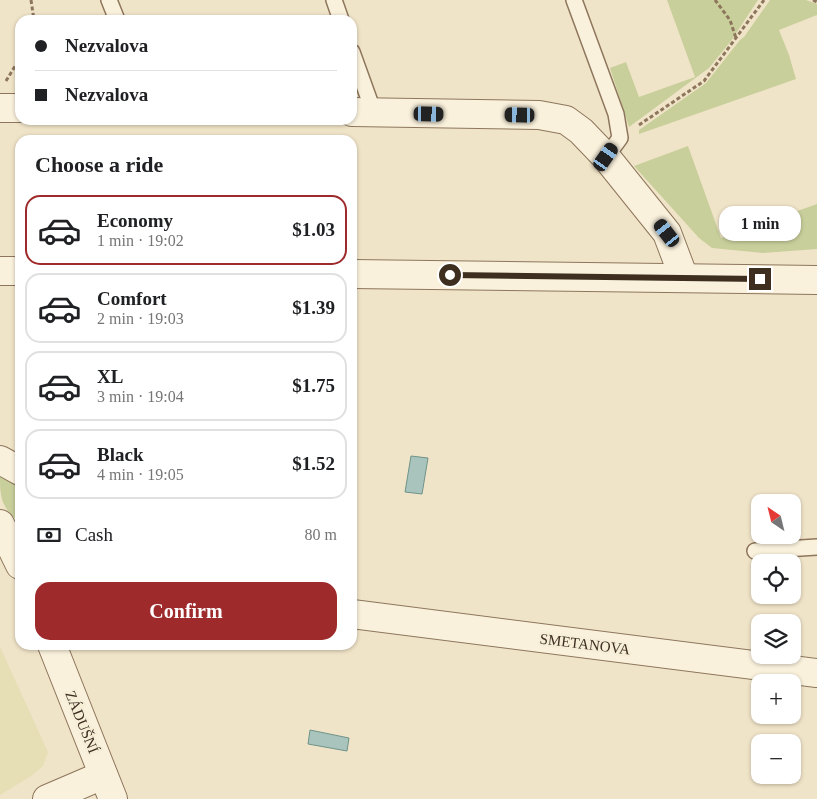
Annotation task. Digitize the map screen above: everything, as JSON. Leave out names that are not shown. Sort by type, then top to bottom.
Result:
[{"type":"street","points":[[2,95],[15,104]]},
{"type":"street","points":[[364,113],[539,115],[566,120],[613,148],[667,233],[684,278]]},
{"type":"street","points":[[0,271],[15,271]]},
{"type":"street","points":[[357,274],[817,280]]},
{"type":"street","points":[[0,460],[15,468]]},
{"type":"street","points":[[0,524],[15,546]]},
{"type":"street","name":"SMETANOVA","points":[[357,615],[817,673]]},
{"type":"street","name":"ZÁDUŠNÍ","points":[[54,650],[108,787]]},
{"type":"street","points":[[47,799],[108,787]]},
{"type":"lane","points":[[110,0],[115,15]]},
{"type":"lane","points":[[334,0],[339,15]]},
{"type":"lane","points":[[574,0],[616,114],[613,148]]},
{"type":"lane","points":[[357,77],[364,113]]},
{"type":"lane","points":[[755,551],[817,547]]},
{"type":"path","points":[[31,0],[33,15]]},
{"type":"path","points":[[715,0],[730,20],[736,39]]},
{"type":"path","points":[[613,148],[704,81],[764,0]]},
{"type":"path","points":[[813,0],[817,2]]},
{"type":"path","points":[[2,95],[15,68]]},
{"type":"shaded area","points":[[0,647],[48,752],[43,766],[31,776],[0,795]]},
{"type":"green space","points":[[667,0],[758,0],[731,41],[709,68],[629,127],[610,68],[626,62],[639,97],[695,77]]},
{"type":"green space","points":[[770,0],[806,0],[817,4],[817,15],[779,30],[796,79],[639,134],[639,130],[706,83],[744,37]]},
{"type":"green space","points":[[688,146],[721,238],[817,204],[817,249],[763,253],[712,248],[699,238],[634,166]]},
{"type":"green space","points":[[0,475],[15,483],[15,518],[4,504],[0,488]]},
{"type":"water","points":[[411,456],[428,458],[422,494],[405,492]]},
{"type":"water","points":[[310,730],[349,738],[347,751],[308,744]]},
{"type":"route","points":[[450,275],[760,279]]}]
